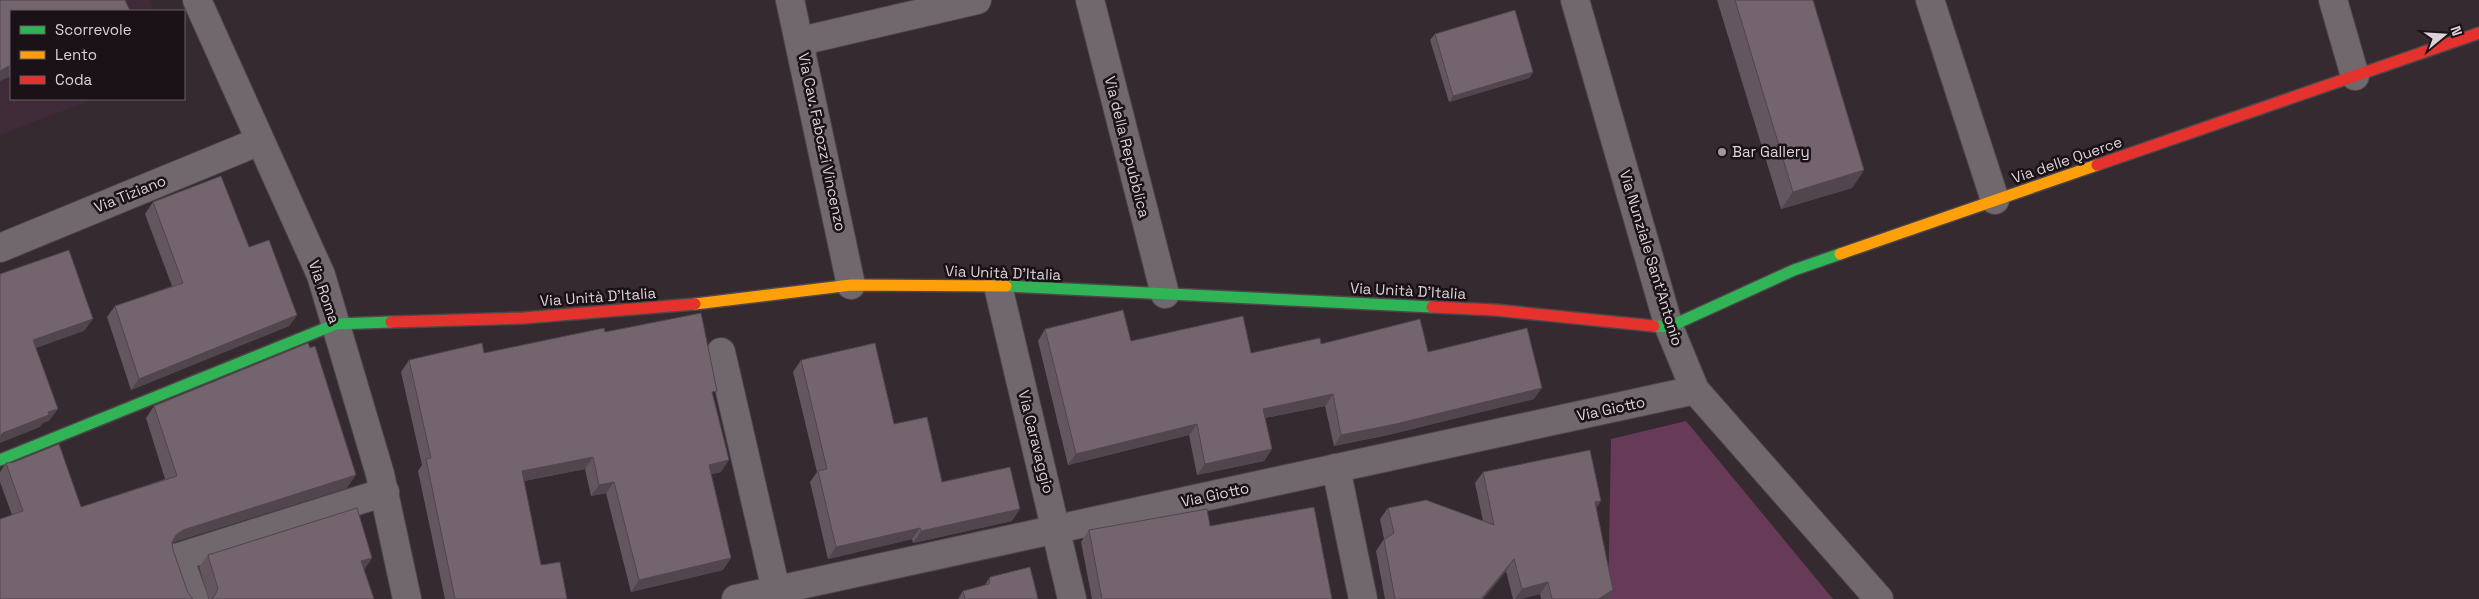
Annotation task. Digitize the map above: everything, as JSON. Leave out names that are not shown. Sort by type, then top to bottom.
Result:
[{"type":"street","name":"Via Roma","points":[[197,0],[321,275],[385,492],[407,599]]},
{"type":"street","name":"Via Cav. Fabozzi Vincenzo","points":[[790,0],[801,41],[851,285]]},
{"type":"street","points":[[801,41],[977,0]]},
{"type":"street","name":"Via della Repubblica","points":[[1090,0],[1165,294]]},
{"type":"street","name":"Via Nunziale Sant'Antonio","points":[[1575,0],[1669,328],[1695,390],[1880,599]]},
{"type":"street","points":[[1930,0],[1995,200]]},
{"type":"street","points":[[2333,0],[2354,76]]},
{"type":"street","name":"Via delle Querce","points":[[1669,328],[1794,270],[2479,33]]},
{"type":"street","name":"Via Tiziano","points":[[0,248],[260,141]]},
{"type":"street","name":"Via Unità D'Italia","points":[[0,460],[336,324],[553,315],[711,303],[851,285],[998,286],[1495,310],[1669,328]]},
{"type":"street","name":"Via Caravaggio","points":[[998,286],[1057,529],[1072,599]]},
{"type":"street","points":[[721,352],[777,595]]},
{"type":"street","name":"Via Giotto","points":[[736,599],[777,595],[1057,529],[1695,390]]},
{"type":"street","points":[[1336,468],[1363,599]]},
{"type":"street","points":[[194,599],[179,557],[385,492]]},
{"type":"shaded area","points":[[0,0],[150,0],[155,10],[10,10],[10,100],[91,100],[0,135]]},
{"type":"shaded area","points":[[1686,421],[1833,599],[1608,599],[1611,439]]},
{"type":"building","points":[[0,0],[125,0],[130,10],[10,10],[10,66],[0,71]]},
{"type":"building","points":[[1735,0],[1813,0],[1864,170],[1793,192]]},
{"type":"building","points":[[1515,10],[1533,72],[1453,96],[1435,34]]},
{"type":"building","points":[[221,176],[249,247],[269,240],[297,315],[139,379],[115,306],[183,283],[153,202]]},
{"type":"building","points":[[69,250],[93,319],[33,340],[58,409],[48,412],[49,415],[3,433],[0,436],[0,274]]},
{"type":"building","points":[[1123,310],[1131,341],[1243,316],[1251,353],[1320,338],[1321,344],[1420,319],[1428,352],[1527,328],[1542,388],[1396,424],[1341,435],[1333,394],[1263,409],[1272,449],[1205,464],[1197,424],[1076,454],[1045,329]]},
{"type":"building","points":[[701,313],[717,391],[712,392],[729,460],[709,465],[731,558],[639,580],[614,482],[599,485],[593,457],[522,471],[541,565],[560,562],[567,599],[455,599],[426,459],[431,458],[409,360],[482,343],[484,353],[604,328],[605,332]]},
{"type":"building","points":[[308,343],[310,348],[315,346],[356,475],[183,530],[176,535],[172,542],[173,550],[188,593],[193,599],[0,599],[0,519],[23,511],[6,463],[14,462],[59,444],[81,507],[177,476],[154,406]]},
{"type":"building","points":[[875,343],[894,424],[927,417],[942,482],[1010,467],[1020,509],[921,531],[920,528],[836,547],[818,471],[827,469],[801,360]]},
{"type":"building","points":[[1590,450],[1601,501],[1595,502],[1613,590],[1598,599],[1552,599],[1548,582],[1522,589],[1514,559],[1481,599],[1395,599],[1384,540],[1394,533],[1388,508],[1426,500],[1494,525],[1483,472]]},
{"type":"building","points":[[1314,507],[1332,599],[1102,599],[1089,530],[1207,509],[1210,526]]},
{"type":"building","points":[[357,508],[372,558],[361,561],[374,599],[211,599],[218,589],[208,555]]},
{"type":"building","points":[[1030,567],[1038,599],[965,599],[963,591],[989,584],[990,577]]},
{"type":"traffic: fast","points":[[1654,326],[1669,327],[1794,270],[1840,254]]},
{"type":"traffic: fast","points":[[1006,286],[1432,307]]},
{"type":"traffic: fast","points":[[0,460],[336,324],[391,322]]},
{"type":"traffic: slow","points":[[1840,254],[2097,165]]},
{"type":"traffic: slow","points":[[695,304],[851,285],[1006,286]]},
{"type":"traffic: jam","points":[[2097,165],[2479,33]]},
{"type":"traffic: jam","points":[[391,322],[523,318],[695,304]]},
{"type":"traffic: jam","points":[[1432,307],[1495,310],[1654,326]]},
{"type":"place","name":"Bar Gallery","points":[[1722,152]]}]
